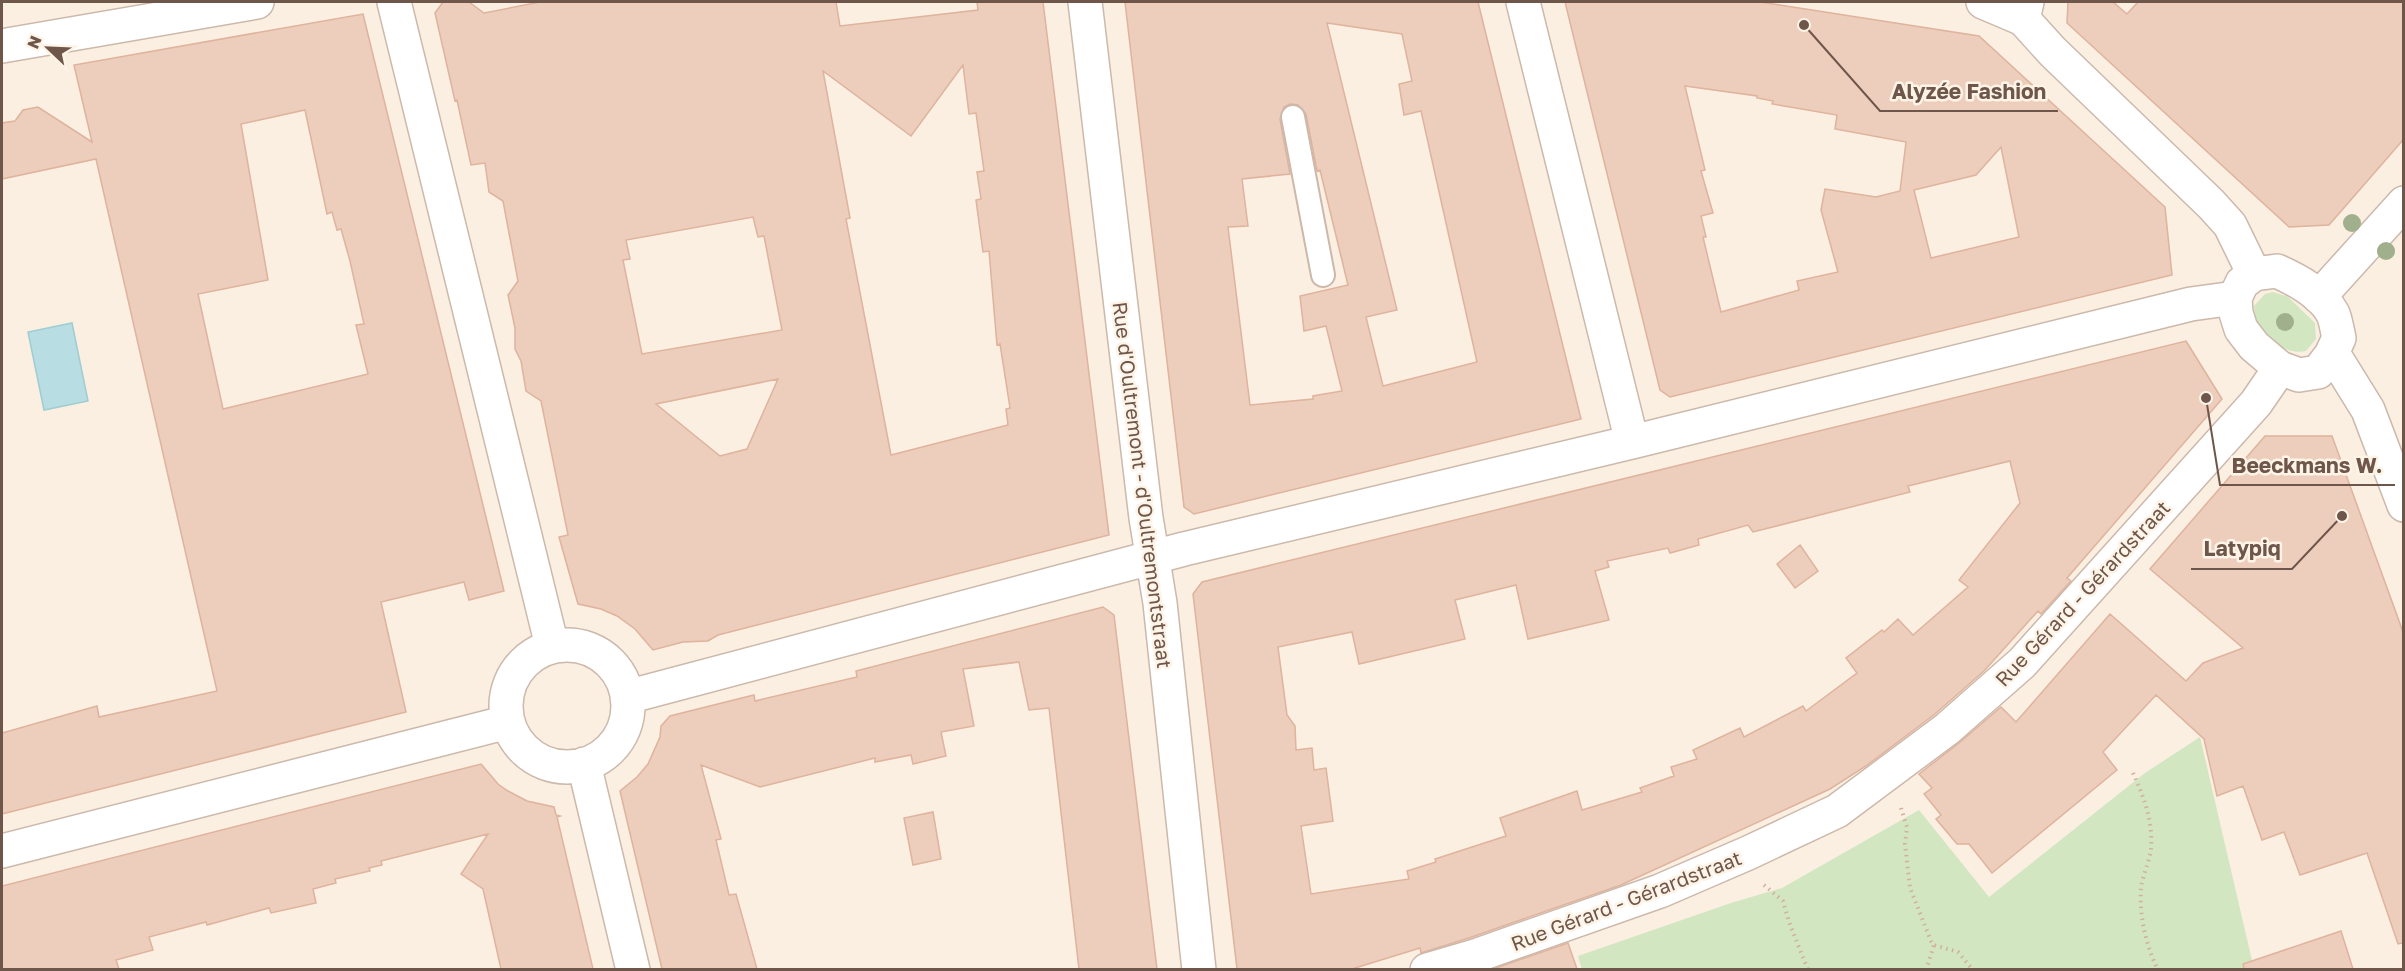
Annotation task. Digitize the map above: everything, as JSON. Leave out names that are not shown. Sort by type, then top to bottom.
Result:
[{"type":"street","points":[[2,46],[258,2]]},
{"type":"street","points":[[394,2],[552,646]]},
{"type":"street","name":"Rue d'Oultremont - d'Oultremontstraat","points":[[1085,2],[1152,558],[1161,614],[1199,969]]},
{"type":"street","points":[[1523,2],[1632,442]]},
{"type":"street","points":[[627,697],[1152,558],[2191,304],[2245,286],[2277,271],[2299,281],[2319,297],[2333,314],[2339,338],[2331,355],[2318,372],[2299,375],[2280,368],[2254,346],[2241,329],[2236,313],[2245,286],[2241,243],[2230,225],[2211,204],[2054,52],[2025,10],[1983,2]]},
{"type":"street","points":[[2319,297],[2403,203]]},
{"type":"street","points":[[2331,355],[2337,360],[2368,410],[2403,505]]},
{"type":"street","name":"Rue Gérard - Gérardstraat","points":[[1427,969],[1474,956],[1660,891],[1749,853],[1837,811],[1947,729],[2022,663],[2256,403],[2280,368]]},
{"type":"street","points":[[572,645],[592,650],[609,662],[621,678],[627,697],[626,718],[618,738],[603,755],[584,764],[565,767],[546,763],[529,754],[516,740],[508,722],[505,703],[509,684],[519,667],[534,654],[552,646],[572,645]]},
{"type":"street","points":[[2,851],[508,722]]},
{"type":"street","points":[[584,764],[633,969]]},
{"type":"lane","points":[[1293,117],[1323,275]]},
{"type":"path","points":[[2133,773],[2150,820],[2151,849],[2141,889],[2143,924],[2158,969]]},
{"type":"path","points":[[1897,803],[1904,814],[1907,827],[1905,844],[1910,888],[1934,945],[1926,969]]},
{"type":"path","points":[[1762,884],[1783,901],[1808,969]]},
{"type":"path","points":[[1934,945],[1958,952],[1973,969]]},
{"type":"green space","points":[[2273,292],[2288,297],[2315,323],[2316,339],[2306,351],[2298,352],[2284,348],[2271,339],[2255,322],[2254,306],[2265,294]]},
{"type":"green space","points":[[2200,737],[2254,969],[1582,970],[1578,956],[1731,903],[1782,888],[1919,810],[1989,897],[2145,773]]},
{"type":"water","points":[[72,323],[88,401],[44,410],[28,332]]},
{"type":"building","points":[[443,2],[469,2],[484,13],[540,2],[836,2],[840,26],[978,10],[977,2],[1043,2],[1109,535],[718,635],[708,641],[683,642],[653,650],[635,629],[617,616],[601,609],[578,604],[559,537],[568,535],[541,401],[526,391],[521,361],[515,349],[515,328],[508,295],[518,281],[503,201],[489,192],[485,163],[471,165],[435,13]],"holes":[[[963,65],[969,114],[976,113],[984,171],[977,172],[981,199],[976,200],[983,252],[989,251],[997,345],[1000,344],[1010,408],[1006,409],[1008,425],[891,455],[846,219],[850,218],[823,71],[911,136]],[[753,217],[758,237],[764,236],[782,330],[642,354],[623,260],[630,259],[626,240]],[[778,379],[747,449],[720,456],[656,404]]]},
{"type":"building","points":[[1125,2],[1478,2],[1581,419],[1194,514],[1184,507]],"holes":[[[1327,23],[1402,34],[1412,81],[1399,84],[1404,115],[1421,111],[1477,362],[1383,386],[1366,317],[1397,310]],[[1290,104],[1298,105],[1306,114],[1317,171],[1320,170],[1348,285],[1300,296],[1304,331],[1326,326],[1342,391],[1313,396],[1313,399],[1250,405],[1228,227],[1248,226],[1242,179],[1290,174],[1280,119],[1284,107]]]},
{"type":"building","points":[[1565,2],[1760,2],[1979,36],[2165,207],[2172,275],[1670,397],[1660,390]],"holes":[[[1685,86],[1757,96],[1757,98],[1773,101],[1772,104],[1837,115],[1835,129],[1906,142],[1900,191],[1876,197],[1825,189],[1821,210],[1838,272],[1797,281],[1799,290],[1721,312],[1703,237],[1706,237],[1701,216],[1713,213],[1701,171],[1705,170]],[[2001,147],[2019,237],[1931,258],[1914,190],[1976,175]]]},
{"type":"building","points":[[2068,2],[2113,2],[2127,14],[2138,2],[2403,2],[2403,140],[2329,225],[2289,227],[2067,23]]},
{"type":"building","points":[[363,14],[504,591],[469,600],[464,582],[381,602],[406,712],[2,814],[2,733],[97,706],[99,717],[217,691],[96,159],[2,179],[2,123],[15,121],[23,110],[38,107],[92,142],[74,65]],"holes":[[[305,110],[327,214],[332,212],[337,230],[341,229],[350,261],[364,324],[356,325],[368,374],[223,409],[198,294],[268,280],[241,124]]]},
{"type":"building","points":[[2186,341],[2222,399],[2067,578],[2071,581],[2041,614],[2038,611],[1984,671],[1935,714],[1866,766],[1830,789],[1621,885],[1421,953],[1420,948],[1352,969],[1237,969],[1193,594],[1202,582]],"holes":[[[2010,461],[2020,503],[1959,580],[1968,587],[1913,635],[1898,619],[1884,632],[1882,630],[1846,658],[1857,673],[1806,711],[1803,706],[1744,737],[1740,728],[1693,750],[1697,759],[1671,767],[1674,776],[1640,788],[1642,792],[1582,810],[1577,791],[1500,818],[1506,836],[1435,859],[1436,862],[1407,871],[1409,879],[1311,894],[1301,826],[1333,821],[1326,768],[1314,770],[1312,748],[1296,750],[1295,726],[1287,715],[1278,647],[1352,632],[1359,664],[1465,639],[1455,600],[1516,585],[1528,639],[1609,620],[1595,571],[1609,567],[1607,561],[1668,548],[1670,553],[1699,545],[1698,539],[1748,525],[1753,532],[1910,492],[1908,486]]]},
{"type":"building","points":[[2265,436],[2332,436],[2403,632],[2403,943],[2398,944],[2367,853],[2300,875],[2284,832],[2262,840],[2243,786],[2217,796],[2204,739],[2156,695],[2103,752],[2117,770],[1992,873],[1969,844],[1957,844],[1936,819],[1941,815],[1924,794],[1932,788],[1919,774],[2001,707],[2016,722],[2110,614],[2186,681],[2203,663],[2243,648],[2150,569]]},
{"type":"building","points":[[1800,545],[1818,571],[1795,588],[1777,564]]},
{"type":"building","points":[[1103,607],[1114,615],[1157,969],[1079,969],[1049,708],[1029,710],[1019,662],[963,669],[974,726],[941,732],[946,756],[913,764],[911,755],[875,762],[875,758],[760,787],[701,765],[721,839],[716,840],[729,895],[736,894],[757,969],[662,969],[620,791],[648,764],[660,737],[661,726],[670,716],[754,695],[755,701],[857,677],[856,671]]},
{"type":"building","points":[[481,764],[498,784],[508,791],[527,801],[554,807],[556,815],[560,816],[557,817],[593,969],[501,969],[483,889],[461,874],[488,834],[381,861],[382,865],[369,868],[370,871],[335,879],[336,883],[313,889],[316,903],[271,913],[269,908],[207,925],[206,922],[149,937],[153,950],[116,960],[119,969],[2,969],[2,886]]},
{"type":"building","points":[[933,812],[941,859],[913,865],[904,818]]},
{"type":"building","points":[[2341,931],[2353,969],[2244,969],[2243,964]]},
{"type":"building","points":[[1568,943],[1577,969],[1493,969]]},
{"type":"place","name":"Alyzée Fashion","points":[[1804,25]]},
{"type":"place","name":"Beeckmans W.","points":[[2206,398]]},
{"type":"place","name":"Latypiq","points":[[2342,516]]}]
